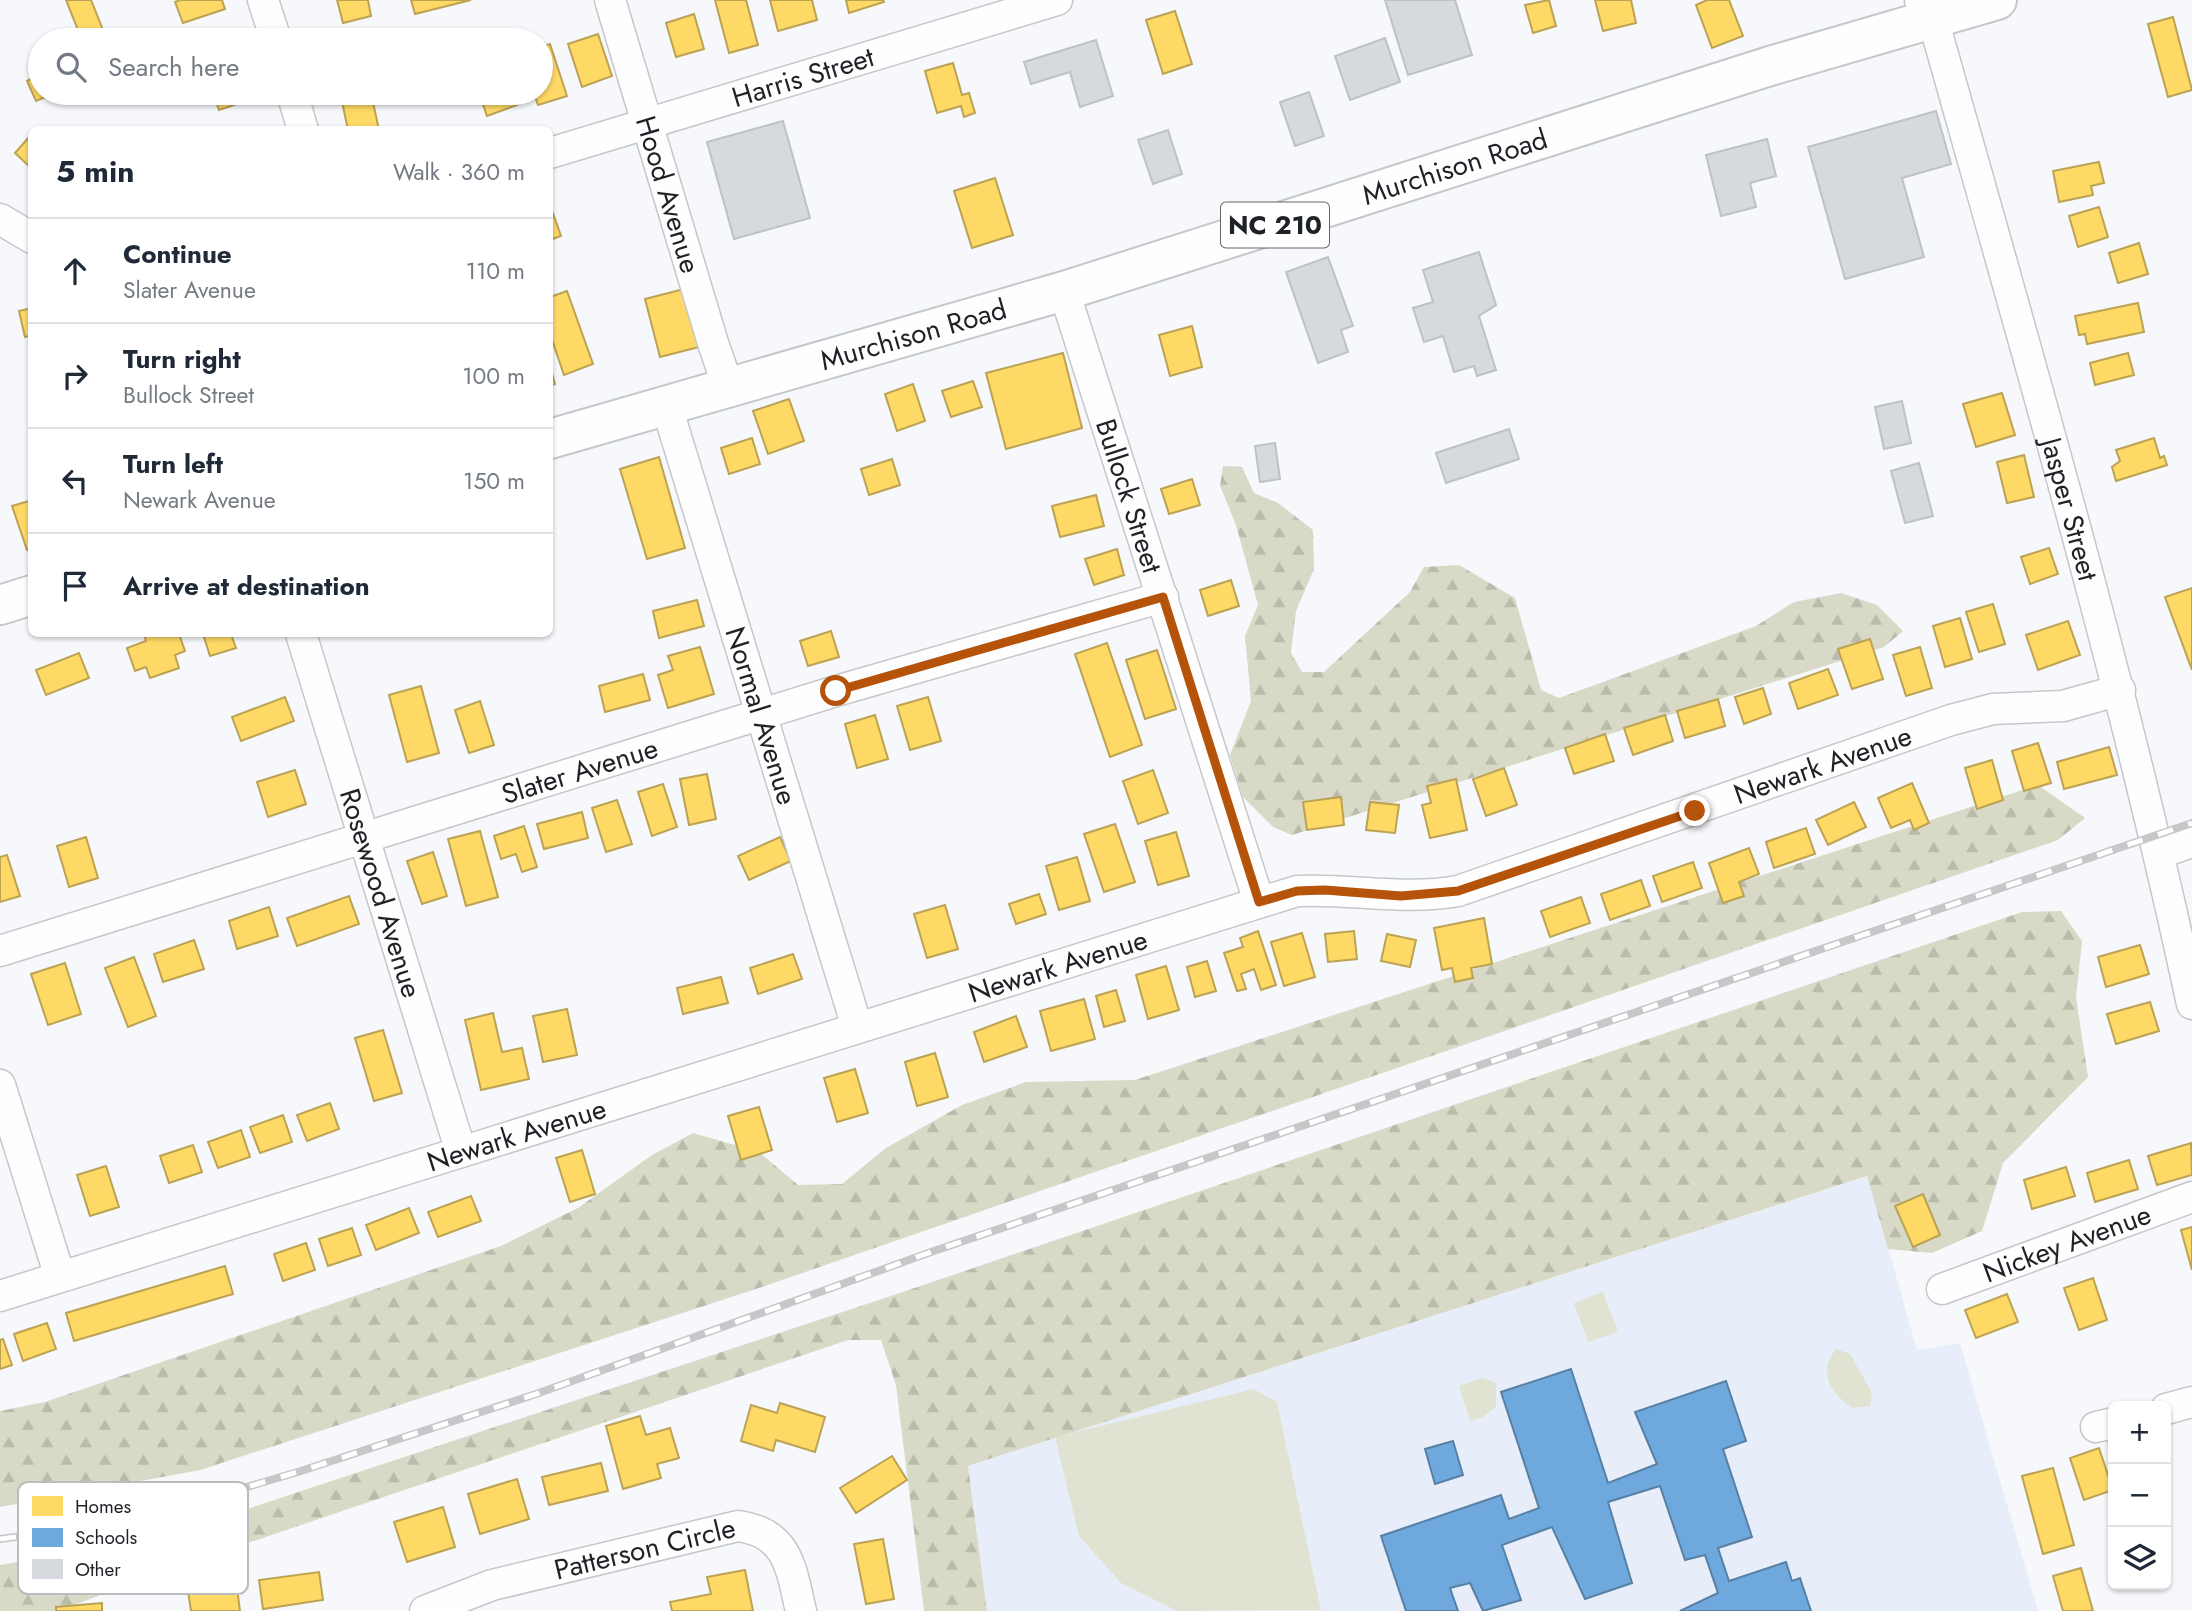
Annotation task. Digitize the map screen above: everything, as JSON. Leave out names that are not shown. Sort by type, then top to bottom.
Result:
[{"type":"main road","name":"Murchison Road","points":[[553,438],[1064,291],[1770,66],[1927,9],[1997,0]]},
{"type":"main road","points":[[0,605],[28,596]]},
{"type":"street","points":[[263,0],[272,28]]},
{"type":"street","name":"Hood Avenue","points":[[610,0],[713,343],[723,372],[733,386]]},
{"type":"street","name":"Harris Street","points":[[553,152],[1057,0]]},
{"type":"street","name":"Jasper Street","points":[[1927,9],[2120,690],[2160,853],[2192,1004]]},
{"type":"street","points":[[296,105],[302,126]]},
{"type":"street","points":[[0,219],[28,236]]},
{"type":"street","name":"Bullock Street","points":[[1064,291],[1259,902]]},
{"type":"street","name":"Normal Avenue","points":[[666,404],[857,1027]]},
{"type":"street","name":"Slater Avenue","points":[[0,951],[761,714],[1163,597]]},
{"type":"street","name":"Rosewood Avenue","points":[[302,637],[461,1152]]},
{"type":"street","name":"Newark Avenue","points":[[0,1296],[1297,891],[1325,890],[1401,896],[1458,891],[1951,720],[1993,709],[2063,706],[2120,690]]},
{"type":"street","points":[[2160,853],[2192,842]]},
{"type":"street","points":[[0,1085],[60,1277]]},
{"type":"street","name":"Nickey Avenue","points":[[1941,1289],[2192,1197]]},
{"type":"street","points":[[2171,1408],[2192,1402]]},
{"type":"street","name":"Patterson Circle","points":[[436,1609],[492,1585],[738,1526],[765,1534],[785,1553],[801,1611]]},
{"type":"shaded area","points":[[1868,1176],[1917,1350],[1960,1343],[2038,1611],[987,1611],[968,1466]]},
{"type":"green space","points":[[1223,466],[1242,467],[1254,493],[1278,503],[1313,530],[1314,569],[1296,611],[1291,653],[1302,672],[1324,672],[1410,592],[1424,567],[1459,565],[1515,598],[1541,690],[1559,698],[1756,626],[1794,602],[1841,593],[1877,605],[1903,631],[1884,647],[1292,835],[1273,827],[1243,797],[1230,755],[1251,701],[1245,636],[1258,605],[1236,525],[1220,486]]},
{"type":"green space","points":[[2038,785],[2085,818],[2058,840],[753,1290],[200,1470],[135,1482],[18,1482],[18,1504],[0,1507],[0,1411],[45,1402],[501,1246],[578,1208],[652,1155],[693,1133],[759,1152],[798,1185],[842,1184],[886,1148],[962,1105],[1026,1082],[1135,1080]]},
{"type":"green space","points":[[2061,911],[2082,941],[2076,997],[2088,1077],[2003,1163],[1982,1231],[1932,1253],[1888,1249],[1867,1176],[968,1466],[987,1611],[924,1611],[896,1385],[881,1340],[848,1340],[248,1543],[248,1509],[888,1297],[2022,912]]},
{"type":"green space","points":[[1603,1292],[1618,1332],[1588,1342],[1574,1303]]},
{"type":"green space","points":[[1836,1349],[1850,1354],[1872,1393],[1870,1406],[1852,1408],[1833,1389],[1827,1374],[1830,1358]]},
{"type":"green space","points":[[1482,1378],[1496,1383],[1496,1407],[1483,1417],[1470,1421],[1459,1386]]},
{"type":"green space","points":[[1254,1389],[1277,1402],[1321,1610],[1177,1611],[1121,1583],[1079,1536],[1055,1437]]},
{"type":"green space","points":[[18,1562],[18,1594],[103,1594],[58,1611],[0,1611],[0,1565]]},
{"type":"building: Homes","points":[[66,0],[91,0],[102,28],[77,28]]},
{"type":"building: Homes","points":[[222,0],[225,9],[183,23],[175,2]]},
{"type":"building: Homes","points":[[337,0],[368,0],[371,16],[343,23]]},
{"type":"building: Homes","points":[[411,0],[471,0],[415,14]]},
{"type":"building: Homes","points":[[715,0],[746,0],[758,45],[729,53]]},
{"type":"building: Homes","points":[[770,0],[812,0],[817,20],[778,31]]},
{"type":"building: Homes","points":[[846,0],[883,0],[884,2],[849,13]]},
{"type":"building: Homes","points":[[1549,0],[1556,26],[1533,33],[1525,5]]},
{"type":"building: Homes","points":[[1595,0],[1631,0],[1636,23],[1603,31]]},
{"type":"building: Homes","points":[[1707,0],[1729,0],[1743,36],[1712,48],[1696,5]]},
{"type":"building: Homes","points":[[1175,11],[1192,64],[1163,74],[1146,20]]},
{"type":"building: Homes","points":[[694,14],[704,49],[676,57],[666,23]]},
{"type":"building: Homes","points":[[2173,17],[2192,90],[2168,97],[2148,24]]},
{"type":"building: Homes","points":[[598,34],[612,76],[582,87],[568,44]]},
{"type":"building: Homes","points":[[553,53],[567,96],[553,100]]},
{"type":"building: Homes","points":[[953,63],[962,95],[969,93],[975,113],[964,117],[961,106],[937,113],[925,71]]},
{"type":"building: Homes","points":[[217,105],[234,105],[219,110]]},
{"type":"building: Homes","points":[[343,105],[374,105],[378,126],[347,126]]},
{"type":"building: Homes","points":[[483,105],[517,105],[487,116]]},
{"type":"building: Homes","points":[[28,138],[28,165],[15,153]]},
{"type":"building: Homes","points":[[2099,162],[2104,183],[2091,186],[2093,195],[2059,202],[2053,171]]},
{"type":"building: Homes","points":[[995,178],[1013,235],[972,248],[954,191]]},
{"type":"building: Homes","points":[[2099,207],[2108,237],[2078,247],[2069,216]]},
{"type":"building: Homes","points":[[553,213],[561,236],[553,239]]},
{"type":"building: Homes","points":[[2139,243],[2148,274],[2118,283],[2109,253]]},
{"type":"building: Homes","points":[[684,289],[699,347],[660,357],[645,299]]},
{"type":"building: Homes","points":[[567,291],[593,364],[564,375],[553,343],[553,296]]},
{"type":"building: Homes","points":[[2138,303],[2144,332],[2087,344],[2085,334],[2079,335],[2075,316]]},
{"type":"building: Homes","points":[[28,309],[28,336],[25,337],[19,311]]},
{"type":"building: Homes","points":[[1192,326],[1202,367],[1170,376],[1159,335]]},
{"type":"building: Homes","points":[[1063,353],[1082,428],[1006,449],[986,373]]},
{"type":"building: Homes","points":[[2128,353],[2134,375],[2095,385],[2090,363]]},
{"type":"building: Homes","points":[[973,381],[982,407],[951,417],[942,391]]},
{"type":"building: Homes","points":[[913,384],[925,421],[897,431],[885,394]]},
{"type":"building: Homes","points":[[2002,393],[2015,435],[1976,447],[1963,404]]},
{"type":"building: Homes","points":[[789,399],[804,441],[768,454],[753,411]]},
{"type":"building: Homes","points":[[752,438],[760,464],[729,474],[721,448]]},
{"type":"building: Homes","points":[[2154,438],[2160,458],[2164,456],[2167,465],[2116,481],[2112,467],[2120,461],[2116,450]]},
{"type":"building: Homes","points":[[2024,455],[2034,497],[2007,503],[1997,462]]},
{"type":"building: Homes","points":[[659,457],[685,548],[647,559],[620,469]]},
{"type":"building: Homes","points":[[892,459],[900,485],[869,495],[861,469]]},
{"type":"building: Homes","points":[[1192,479],[1200,505],[1169,514],[1161,489]]},
{"type":"building: Homes","points":[[1096,495],[1104,526],[1060,537],[1052,506]]},
{"type":"building: Homes","points":[[28,501],[27,550],[12,506]]},
{"type":"building: Homes","points":[[2049,548],[2058,574],[2030,584],[2021,557]]},
{"type":"building: Homes","points":[[1117,549],[1124,575],[1094,585],[1085,559]]},
{"type":"building: Homes","points":[[1231,580],[1239,606],[1208,616],[1200,590]]},
{"type":"building: Homes","points":[[2192,588],[2192,670],[2165,597]]},
{"type":"building: Homes","points":[[697,600],[704,626],[659,638],[653,611]]},
{"type":"building: Homes","points":[[1993,604],[2005,644],[1979,652],[1966,612]]},
{"type":"building: Homes","points":[[1960,618],[1972,659],[1945,667],[1933,626]]},
{"type":"building: Homes","points":[[2068,621],[2080,655],[2038,670],[2026,635]]},
{"type":"building: Homes","points":[[831,631],[839,657],[808,666],[800,641]]},
{"type":"building: Homes","points":[[145,637],[180,637],[185,651],[175,655],[179,668],[150,678],[146,667],[135,671],[127,648],[146,641]]},
{"type":"building: Homes","points":[[204,637],[232,637],[236,648],[210,656]]},
{"type":"building: Homes","points":[[1870,639],[1883,679],[1852,689],[1838,649]]},
{"type":"building: Homes","points":[[1107,643],[1142,745],[1110,757],[1075,654]]},
{"type":"building: Homes","points":[[700,647],[714,694],[668,708],[658,675],[673,670],[668,656]]},
{"type":"building: Homes","points":[[1920,647],[1932,688],[1906,696],[1893,655]]},
{"type":"building: Homes","points":[[1157,650],[1176,709],[1145,719],[1126,660]]},
{"type":"building: Homes","points":[[79,653],[89,678],[46,695],[36,670]]},
{"type":"building: Homes","points":[[1828,669],[1838,695],[1798,709],[1789,683]]},
{"type":"building: Homes","points":[[643,674],[650,700],[605,712],[599,686]]},
{"type":"building: Homes","points":[[421,686],[439,753],[407,762],[389,695]]},
{"type":"building: Homes","points":[[1763,688],[1771,714],[1744,724],[1735,697]]},
{"type":"building: Homes","points":[[285,697],[294,721],[241,741],[232,717]]},
{"type":"building: Homes","points":[[928,697],[941,741],[910,750],[897,706]]},
{"type":"building: Homes","points":[[1718,699],[1725,726],[1685,738],[1677,711]]},
{"type":"building: Homes","points":[[480,701],[494,745],[469,753],[455,710]]},
{"type":"building: Homes","points":[[875,715],[888,759],[857,768],[845,724]]},
{"type":"building: Homes","points":[[1665,715],[1673,741],[1633,755],[1624,728]]},
{"type":"building: Homes","points":[[1605,734],[1614,761],[1574,774],[1565,748]]},
{"type":"building: Homes","points":[[2038,743],[2051,783],[2024,791],[2012,751]]},
{"type":"building: Homes","points":[[2109,747],[2117,775],[2064,789],[2057,762]]},
{"type":"building: Homes","points":[[1992,760],[2003,800],[1977,809],[1965,768]]},
{"type":"building: Homes","points":[[1504,768],[1517,805],[1486,816],[1473,779]]},
{"type":"building: Homes","points":[[295,770],[306,804],[268,817],[257,782]]},
{"type":"building: Homes","points":[[1153,770],[1168,813],[1138,824],[1123,781]]},
{"type":"building: Homes","points":[[707,774],[716,819],[689,825],[680,779]]},
{"type":"building: Homes","points":[[1456,779],[1467,830],[1430,838],[1422,805],[1431,803],[1427,786]]},
{"type":"building: Homes","points":[[1912,783],[1929,823],[1914,830],[1910,820],[1891,828],[1878,798]]},
{"type":"building: Homes","points":[[663,784],[677,827],[652,836],[638,792]]},
{"type":"building: Homes","points":[[1341,797],[1344,825],[1307,830],[1303,802]]},
{"type":"building: Homes","points":[[617,800],[632,844],[606,852],[592,808]]},
{"type":"building: Homes","points":[[1370,802],[1399,805],[1395,833],[1366,830]]},
{"type":"building: Homes","points":[[1854,802],[1866,827],[1828,845],[1816,820]]},
{"type":"building: Homes","points":[[582,812],[588,838],[544,849],[537,824]]},
{"type":"building: Homes","points":[[1115,824],[1135,882],[1104,892],[1084,834]]},
{"type":"building: Homes","points":[[524,826],[537,867],[522,872],[516,854],[501,859],[494,836]]},
{"type":"building: Homes","points":[[1806,828],[1815,854],[1774,868],[1766,842]]},
{"type":"building: Homes","points":[[480,831],[498,897],[466,906],[448,839]]},
{"type":"building: Homes","points":[[1176,832],[1189,876],[1158,885],[1145,841]]},
{"type":"building: Homes","points":[[86,837],[98,878],[69,887],[57,846]]},
{"type":"building: Homes","points":[[780,837],[791,861],[749,880],[738,856]]},
{"type":"building: Homes","points":[[1749,848],[1759,874],[1739,882],[1744,896],[1723,903],[1709,863]]},
{"type":"building: Homes","points":[[433,852],[447,896],[422,904],[407,861]]},
{"type":"building: Homes","points":[[7,855],[20,896],[0,902],[0,857]]},
{"type":"building: Homes","points":[[1077,857],[1090,901],[1059,910],[1046,866]]},
{"type":"building: Homes","points":[[1693,862],[1702,888],[1662,902],[1653,876]]},
{"type":"building: Homes","points":[[1641,880],[1650,906],[1610,920],[1601,894]]},
{"type":"building: Homes","points":[[1039,894],[1046,914],[1016,924],[1009,904]]},
{"type":"building: Homes","points":[[349,896],[359,924],[297,946],[287,918]]},
{"type":"building: Homes","points":[[1581,897],[1590,923],[1550,937],[1541,911]]},
{"type":"building: Homes","points":[[945,905],[958,949],[927,958],[914,914]]},
{"type":"building: Homes","points":[[269,907],[278,936],[237,949],[229,921]]},
{"type":"building: Homes","points":[[1484,918],[1492,964],[1471,968],[1473,978],[1455,982],[1452,968],[1442,970],[1434,928]]},
{"type":"building: Homes","points":[[1258,931],[1276,985],[1261,990],[1254,969],[1241,974],[1246,989],[1237,991],[1224,953],[1243,947],[1240,938]]},
{"type":"building: Homes","points":[[1354,931],[1357,959],[1328,962],[1325,934]]},
{"type":"building: Homes","points":[[1302,933],[1315,977],[1284,986],[1271,942]]},
{"type":"building: Homes","points":[[1387,934],[1416,940],[1410,967],[1381,961]]},
{"type":"building: Homes","points":[[194,940],[204,969],[163,982],[154,954]]},
{"type":"building: Homes","points":[[2140,945],[2149,974],[2106,987],[2098,957]]},
{"type":"building: Homes","points":[[793,954],[802,979],[758,994],[750,968]]},
{"type":"building: Homes","points":[[134,957],[156,1016],[128,1027],[105,968]]},
{"type":"building: Homes","points":[[1207,961],[1216,991],[1195,997],[1187,967]]},
{"type":"building: Homes","points":[[65,963],[81,1014],[48,1025],[31,974]]},
{"type":"building: Homes","points":[[1166,966],[1179,1010],[1148,1019],[1136,975]]},
{"type":"building: Homes","points":[[721,977],[728,1003],[683,1014],[677,988]]},
{"type":"building: Homes","points":[[1116,990],[1125,1021],[1104,1027],[1096,996]]},
{"type":"building: Homes","points":[[1084,999],[1095,1039],[1051,1051],[1040,1011]]},
{"type":"building: Homes","points":[[2150,1002],[2159,1031],[2116,1044],[2107,1014]]},
{"type":"building: Homes","points":[[567,1009],[577,1055],[543,1062],[533,1016]]},
{"type":"building: Homes","points":[[493,1013],[502,1052],[522,1048],[529,1079],[481,1090],[465,1020]]},
{"type":"building: Homes","points":[[1016,1016],[1027,1047],[984,1062],[974,1032]]},
{"type":"building: Homes","points":[[383,1030],[402,1093],[374,1101],[355,1038]]},
{"type":"building: Homes","points":[[935,1053],[948,1097],[917,1106],[905,1062]]},
{"type":"building: Homes","points":[[855,1069],[868,1113],[837,1122],[824,1078]]},
{"type":"building: Homes","points":[[330,1103],[339,1129],[307,1141],[297,1115]]},
{"type":"building: Homes","points":[[759,1107],[772,1150],[741,1160],[728,1116]]},
{"type":"building: Homes","points":[[283,1115],[292,1142],[260,1153],[250,1127]]},
{"type":"building: Homes","points":[[241,1130],[250,1157],[218,1168],[208,1142]]},
{"type":"building: Homes","points":[[2191,1143],[2192,1175],[2157,1185],[2148,1156]]},
{"type":"building: Homes","points":[[193,1145],[202,1172],[169,1183],[160,1156]]},
{"type":"building: Homes","points":[[582,1150],[595,1194],[570,1202],[556,1158]]},
{"type":"building: Homes","points":[[2129,1160],[2138,1189],[2095,1202],[2087,1173]]},
{"type":"building: Homes","points":[[106,1166],[119,1207],[90,1216],[77,1175]]},
{"type":"building: Homes","points":[[2066,1167],[2075,1196],[2032,1209],[2024,1180]]},
{"type":"building: Homes","points":[[1923,1194],[1940,1235],[1913,1247],[1895,1206]]},
{"type":"building: Homes","points":[[471,1196],[481,1221],[438,1237],[428,1212]]},
{"type":"building: Homes","points":[[409,1208],[419,1233],[376,1250],[366,1225]]},
{"type":"building: Homes","points":[[2192,1227],[2192,1270],[2181,1230]]},
{"type":"building: Homes","points":[[352,1228],[361,1255],[328,1266],[319,1239]]},
{"type":"building: Homes","points":[[306,1243],[315,1270],[283,1281],[274,1254]]},
{"type":"building: Homes","points":[[225,1266],[233,1294],[74,1341],[66,1313]]},
{"type":"building: Homes","points":[[2093,1278],[2107,1320],[2079,1330],[2064,1288]]},
{"type":"building: Homes","points":[[2007,1294],[2018,1322],[1976,1338],[1965,1310]]},
{"type":"building: Homes","points":[[47,1323],[56,1349],[23,1361],[14,1334]]},
{"type":"building: Homes","points":[[3,1339],[12,1365],[0,1369],[0,1340]]},
{"type":"building: Homes","points":[[780,1403],[825,1417],[815,1452],[776,1440],[773,1451],[741,1441],[751,1405],[777,1413]]},
{"type":"building: Homes","points":[[640,1416],[646,1435],[670,1428],[679,1458],[657,1464],[661,1478],[623,1489],[606,1426]]},
{"type":"building: Homes","points":[[2099,1448],[2108,1475],[2108,1492],[2084,1500],[2070,1458]]},
{"type":"building: Homes","points":[[892,1456],[907,1480],[856,1513],[840,1488]]},
{"type":"building: Homes","points":[[601,1463],[608,1491],[549,1505],[542,1477]]},
{"type":"building: Homes","points":[[2053,1468],[2074,1545],[2043,1554],[2022,1476]]},
{"type":"building: Homes","points":[[517,1479],[529,1519],[480,1534],[468,1494]]},
{"type":"building: Homes","points":[[443,1507],[455,1547],[407,1562],[394,1522]]},
{"type":"building: Homes","points":[[883,1539],[894,1599],[866,1604],[854,1544]]},
{"type":"building: Homes","points":[[2081,1568],[2093,1611],[2063,1611],[2053,1576]]},
{"type":"building: Homes","points":[[745,1570],[753,1611],[672,1611],[670,1602],[711,1594],[707,1577]]},
{"type":"building: Homes","points":[[319,1572],[323,1600],[263,1609],[259,1580]]},
{"type":"building: Homes","points":[[188,1594],[238,1594],[240,1611],[191,1611]]},
{"type":"building: Homes","points":[[102,1603],[102,1611],[56,1611],[56,1607]]},
{"type":"building: Schools","points":[[1571,1369],[1608,1483],[1657,1464],[1635,1412],[1726,1381],[1746,1441],[1723,1449],[1752,1537],[1718,1548],[1729,1581],[1786,1562],[1792,1581],[1800,1578],[1811,1611],[1680,1611],[1718,1593],[1705,1555],[1685,1560],[1660,1486],[1608,1502],[1632,1583],[1585,1599],[1552,1527],[1502,1545],[1521,1600],[1483,1611],[1470,1583],[1450,1588],[1458,1611],[1406,1611],[1381,1536],[1501,1495],[1509,1519],[1539,1508],[1501,1392]]},
{"type":"building: Schools","points":[[1453,1441],[1463,1475],[1435,1484],[1425,1449]]},
{"type":"building: Other","points":[[1385,0],[1455,0],[1472,55],[1408,75]]},
{"type":"building: Other","points":[[1385,38],[1400,82],[1350,100],[1335,56]]},
{"type":"building: Other","points":[[1096,40],[1113,96],[1080,107],[1070,72],[1031,84],[1024,62]]},
{"type":"building: Other","points":[[1309,92],[1324,136],[1295,146],[1280,102]]},
{"type":"building: Other","points":[[1936,111],[1951,164],[1902,178],[1924,257],[1845,279],[1808,147]]},
{"type":"building: Other","points":[[783,121],[810,218],[734,239],[707,142]]},
{"type":"building: Other","points":[[1168,130],[1182,174],[1153,184],[1138,140]]},
{"type":"building: Other","points":[[1767,139],[1776,176],[1750,183],[1756,207],[1721,216],[1706,155]]},
{"type":"building: Other","points":[[1479,252],[1496,305],[1479,316],[1496,370],[1477,376],[1474,366],[1454,372],[1443,336],[1424,342],[1413,308],[1433,302],[1423,270]]},
{"type":"building: Other","points":[[1328,257],[1353,326],[1341,330],[1348,352],[1318,363],[1286,272]]},
{"type":"building: Other","points":[[1902,401],[1911,443],[1884,449],[1875,407]]},
{"type":"building: Other","points":[[1509,429],[1519,459],[1446,483],[1436,453]]},
{"type":"building: Other","points":[[1275,443],[1280,479],[1260,482],[1255,446]]},
{"type":"building: Other","points":[[1919,463],[1933,516],[1905,523],[1891,471]]},
{"type":"railway","points":[[248,1487],[536,1394],[931,1252],[2192,823]]},
{"type":"railway","points":[[0,1539],[18,1537]]},
{"type":"route","points":[[836,691],[1163,597],[1259,902],[1297,891],[1367,892],[1401,896],[1430,896],[1458,891],[1695,811]]}]
